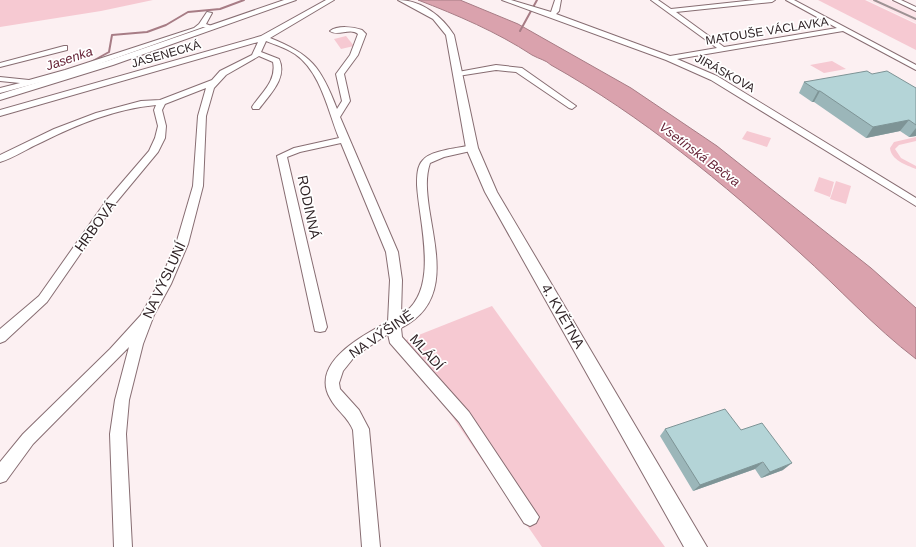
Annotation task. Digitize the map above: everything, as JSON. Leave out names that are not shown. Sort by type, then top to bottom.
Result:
[{"type":"street","points":[[0,97],[90,69],[292,0]]},
{"type":"street","name":"JASENECKÁ","points":[[0,113],[264,38],[331,0]]},
{"type":"street","name":"4. KVĚTNA","points":[[402,0],[432,14],[446,27],[450,35],[472,148],[491,192],[696,547]]},
{"type":"street","name":"JIRÁSKOVA","points":[[505,0],[552,15],[669,58],[714,78],[916,203]]},
{"type":"street","points":[[552,15],[556,11],[558,0]]},
{"type":"street","points":[[654,0],[723,49]]},
{"type":"street","points":[[671,11],[772,0]]},
{"type":"street","points":[[789,0],[916,68]]},
{"type":"street","points":[[896,0],[916,9]]},
{"type":"street","points":[[0,92],[182,33],[202,25],[209,13]]},
{"type":"street","points":[[202,25],[212,28]]},
{"type":"street","points":[[333,31],[353,29],[360,31],[362,34],[351,59],[340,74],[346,101],[335,117]]},
{"type":"street","name":"MATOUŠE VÁCLAVKA","points":[[669,58],[845,29]]},
{"type":"street","points":[[0,159],[28,145],[117,109],[161,102],[214,82],[223,73],[249,60],[258,52],[264,38]]},
{"type":"street","name":"MLÁDÍ","points":[[264,38],[302,55],[321,83],[344,140],[389,241],[394,262],[396,283],[394,325],[395,339],[464,417],[530,517]]},
{"type":"street","points":[[0,64],[64,48]]},
{"type":"street","points":[[256,107],[270,90],[278,73],[279,66],[276,61],[258,52]]},
{"type":"street","points":[[458,74],[491,68],[512,68],[519,70],[572,106]]},
{"type":"street","points":[[0,79],[29,82]]},
{"type":"street","name":"NA VÝSLUNÍ","points":[[124,547],[120,509],[118,434],[122,400],[136,344],[148,314],[165,284],[182,244],[198,186],[202,116],[214,82]]},
{"type":"street","name":"HRBOVÁ","points":[[0,337],[43,299],[110,203],[153,152],[160,138],[162,126],[158,110],[161,102]]},
{"type":"street","name":"RODINNÁ","points":[[320,327],[282,156],[297,150],[344,140]]},
{"type":"street","name":"NA VÝŠINĚ","points":[[371,547],[361,429],[353,414],[335,394],[332,379],[340,363],[355,348],[413,315],[421,305],[429,287],[432,271],[423,199],[422,167],[426,161],[433,157],[472,148]]},
{"type":"street","points":[[0,475],[28,439],[115,353],[128,335],[148,314]]},
{"type":"shaded area","points":[[0,0],[153,0],[101,11],[0,27]]},
{"type":"shaded area","points":[[818,0],[865,0],[916,24],[916,50]]},
{"type":"shaded area","points":[[868,0],[889,0],[916,12],[916,23]]},
{"type":"shaded area","points":[[346,36],[354,46],[341,49],[334,39]]},
{"type":"shaded area","points":[[832,61],[846,69],[824,73],[810,65]]},
{"type":"shaded area","points":[[747,131],[771,138],[767,147],[742,139]]},
{"type":"shaded area","points":[[916,137],[916,141],[899,145],[895,149],[901,158],[916,166],[916,169],[896,159],[890,148],[894,142]]},
{"type":"shaded area","points":[[819,177],[834,182],[830,197],[814,191]]},
{"type":"shaded area","points":[[836,181],[851,186],[846,204],[830,199]]},
{"type":"shaded area","points":[[492,306],[665,547],[542,547],[401,342]]},
{"type":"water","name":"Vsetínská Bečva","points":[[418,0],[460,0],[518,24],[631,88],[717,146],[871,268],[916,308],[916,359],[886,334],[814,266],[741,201],[649,128],[585,85],[547,62],[476,24]]},
{"type":"building","points":[[867,71],[872,74],[887,71],[916,88],[916,125],[909,120],[873,127],[820,91],[804,82]]},
{"type":"building","points":[[725,409],[741,430],[762,423],[792,463],[770,472],[763,462],[700,485],[665,429]]},
{"type":"waterway","name":"Jasenka","points":[[91,62],[109,52],[112,35],[147,32],[166,25],[188,12],[220,9],[244,0]]},
{"type":"waterway","points":[[520,31],[537,0]]},
{"type":"railway","points":[[874,0],[916,19]]}]
